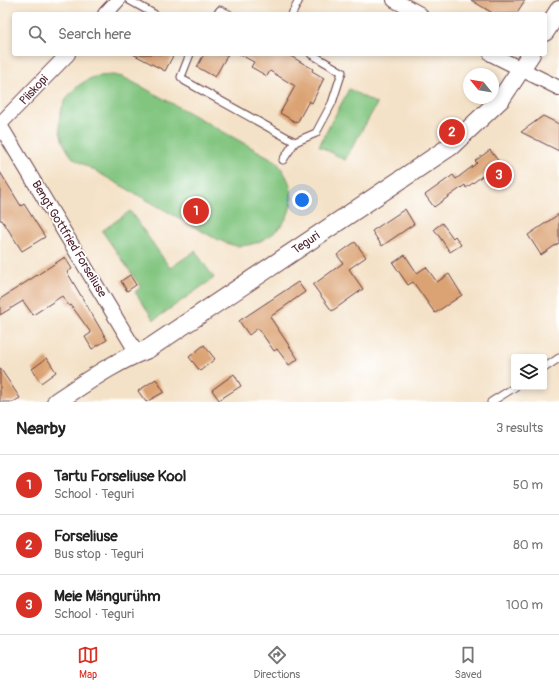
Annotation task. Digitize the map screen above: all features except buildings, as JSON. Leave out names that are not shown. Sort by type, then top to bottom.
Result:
[{"type":"street","points":[[107,12],[118,0]]},
{"type":"street","points":[[394,0],[413,7]]},
{"type":"street","points":[[547,29],[559,10]]},
{"type":"street","name":"Piiskopi","points":[[0,125],[66,56]]},
{"type":"street","points":[[495,56],[559,88]]},
{"type":"street","name":"Teguri","points":[[56,402],[86,382],[137,353],[148,349],[451,146],[501,99],[530,56]]},
{"type":"street","name":"Bengt Gottfried Forseliuse","points":[[0,125],[137,353]]},
{"type":"lane","points":[[129,0],[150,12]]},
{"type":"lane","points":[[293,12],[300,0]]},
{"type":"lane","points":[[189,56],[181,77],[185,81],[295,142]]},
{"type":"lane","points":[[283,160],[295,142],[316,133],[332,103],[342,72],[314,56]]},
{"type":"lane","points":[[547,366],[559,358]]},
{"type":"lane","points":[[491,402],[511,390]]},
{"type":"green space","points":[[113,75],[123,77],[146,89],[276,161],[289,182],[292,197],[286,219],[280,228],[261,241],[239,246],[230,244],[216,239],[74,159],[66,148],[61,136],[59,124],[65,101],[82,83],[96,76]]},
{"type":"green space","points":[[349,89],[377,104],[345,160],[319,146]]},
{"type":"green space","points":[[130,211],[170,268],[195,251],[214,278],[154,320],[135,292],[141,287],[102,231]]},
{"type":"place","name":"Forseliuse","points":[[452,132]]},
{"type":"place","name":"Meie Mängurühm","points":[[499,175]]},
{"type":"place","name":"Tartu Forseliuse Kool","points":[[196,211]]}]
